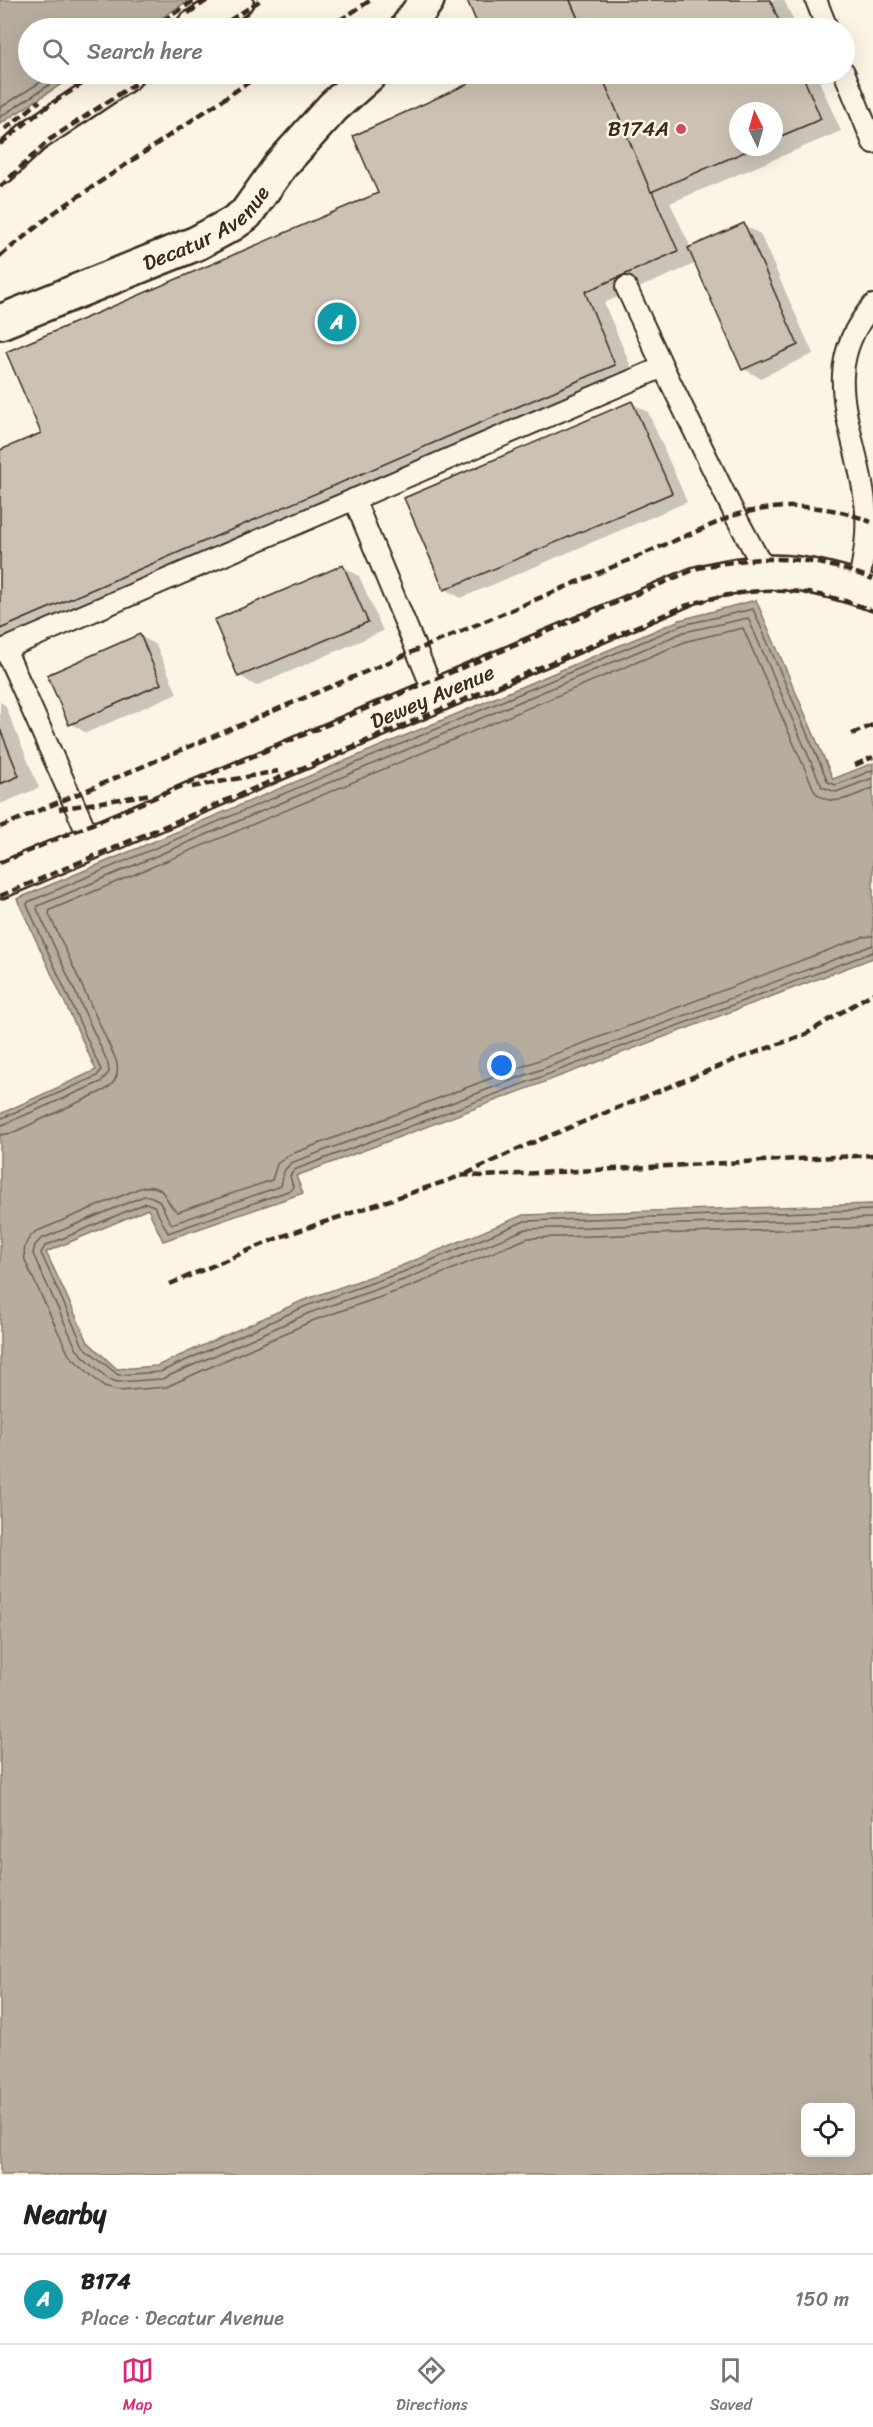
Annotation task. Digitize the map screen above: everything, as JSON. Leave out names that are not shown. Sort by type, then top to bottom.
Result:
[{"type":"street","points":[[208,18],[236,0]]},
{"type":"street","points":[[414,18],[427,0]]},
{"type":"street","points":[[0,167],[33,136],[111,84]]},
{"type":"street","name":"Decatur Avenue","points":[[0,322],[197,243],[232,224],[246,214],[280,166],[333,107],[359,84]]},
{"type":"street","name":"Dewey Avenue","points":[[0,881],[697,584],[733,574],[769,570],[804,573],[865,591]]},
{"type":"lane","points":[[816,0],[823,18]]},
{"type":"lane","points":[[849,84],[873,143]]},
{"type":"lane","points":[[626,287],[735,515],[758,558],[769,570]]},
{"type":"lane","points":[[865,591],[867,520],[865,500],[841,390],[851,343],[860,322],[873,305]]},
{"type":"lane","points":[[91,842],[3,650],[663,367]]},
{"type":"lane","points":[[354,499],[435,695]]},
{"type":"water","points":[[0,0],[189,0],[161,18],[18,18],[18,84],[62,84],[0,124]]},
{"type":"water","points":[[756,600],[833,779],[873,763],[873,958],[296,1176],[303,1193],[163,1241],[148,1209],[46,1252],[88,1342],[117,1369],[157,1366],[304,1300],[401,1266],[523,1215],[873,1204],[873,2175],[0,2175],[0,1114],[96,1070],[17,899],[680,620]]},
{"type":"building","points":[[467,0],[570,0],[578,18],[475,18]]},
{"type":"building","points":[[570,0],[770,0],[778,18],[578,18]]},
{"type":"building","points":[[468,84],[605,84],[678,251],[585,292],[615,365],[0,629],[0,450],[41,433],[6,352],[378,193],[353,136]]},
{"type":"building","name":"B174A","points":[[605,84],[806,84],[821,119],[783,135],[783,102],[729,102],[729,156],[735,156],[651,192]]},
{"type":"building","points":[[744,223],[798,345],[742,370],[688,248]]},
{"type":"building","points":[[632,401],[672,493],[444,590],[404,498]]},
{"type":"building","points":[[343,565],[368,622],[238,677],[214,620]]},
{"type":"building","points":[[140,634],[161,684],[69,725],[47,675]]},
{"type":"building","points":[[0,729],[19,776],[0,784]]},
{"type":"railway","points":[[167,18],[195,0]]},
{"type":"railway","points":[[188,13],[208,0]]},
{"type":"railway","points":[[233,18],[261,0]]},
{"type":"railway","points":[[343,18],[371,0]]},
{"type":"railway","points":[[0,144],[42,110],[82,84]]},
{"type":"railway","points":[[0,187],[49,140],[135,84]]},
{"type":"railway","points":[[0,256],[55,212],[246,84]]},
{"type":"railway","points":[[5,129],[40,101]]},
{"type":"railway","points":[[0,827],[735,515],[769,508],[804,507],[838,511],[871,522]]},
{"type":"railway","points":[[0,863],[698,568],[744,560],[787,559],[829,565],[873,579]]},
{"type":"railway","points":[[0,896],[685,606],[733,594],[780,591],[826,596],[873,611]]},
{"type":"railway","points":[[852,734],[873,725]]},
{"type":"railway","points":[[855,765],[873,757]]},
{"type":"railway","points":[[192,787],[278,771]]},
{"type":"railway","points":[[59,809],[151,794]]},
{"type":"railway","points":[[466,1174],[522,1147],[727,1063],[806,1034],[873,993]]},
{"type":"railway","points":[[170,1284],[280,1237],[464,1175],[483,1176],[873,1155]]},
{"type":"place","name":"B174A","points":[[681,129]]},
{"type":"place","name":"B174","points":[[337,322]]}]
